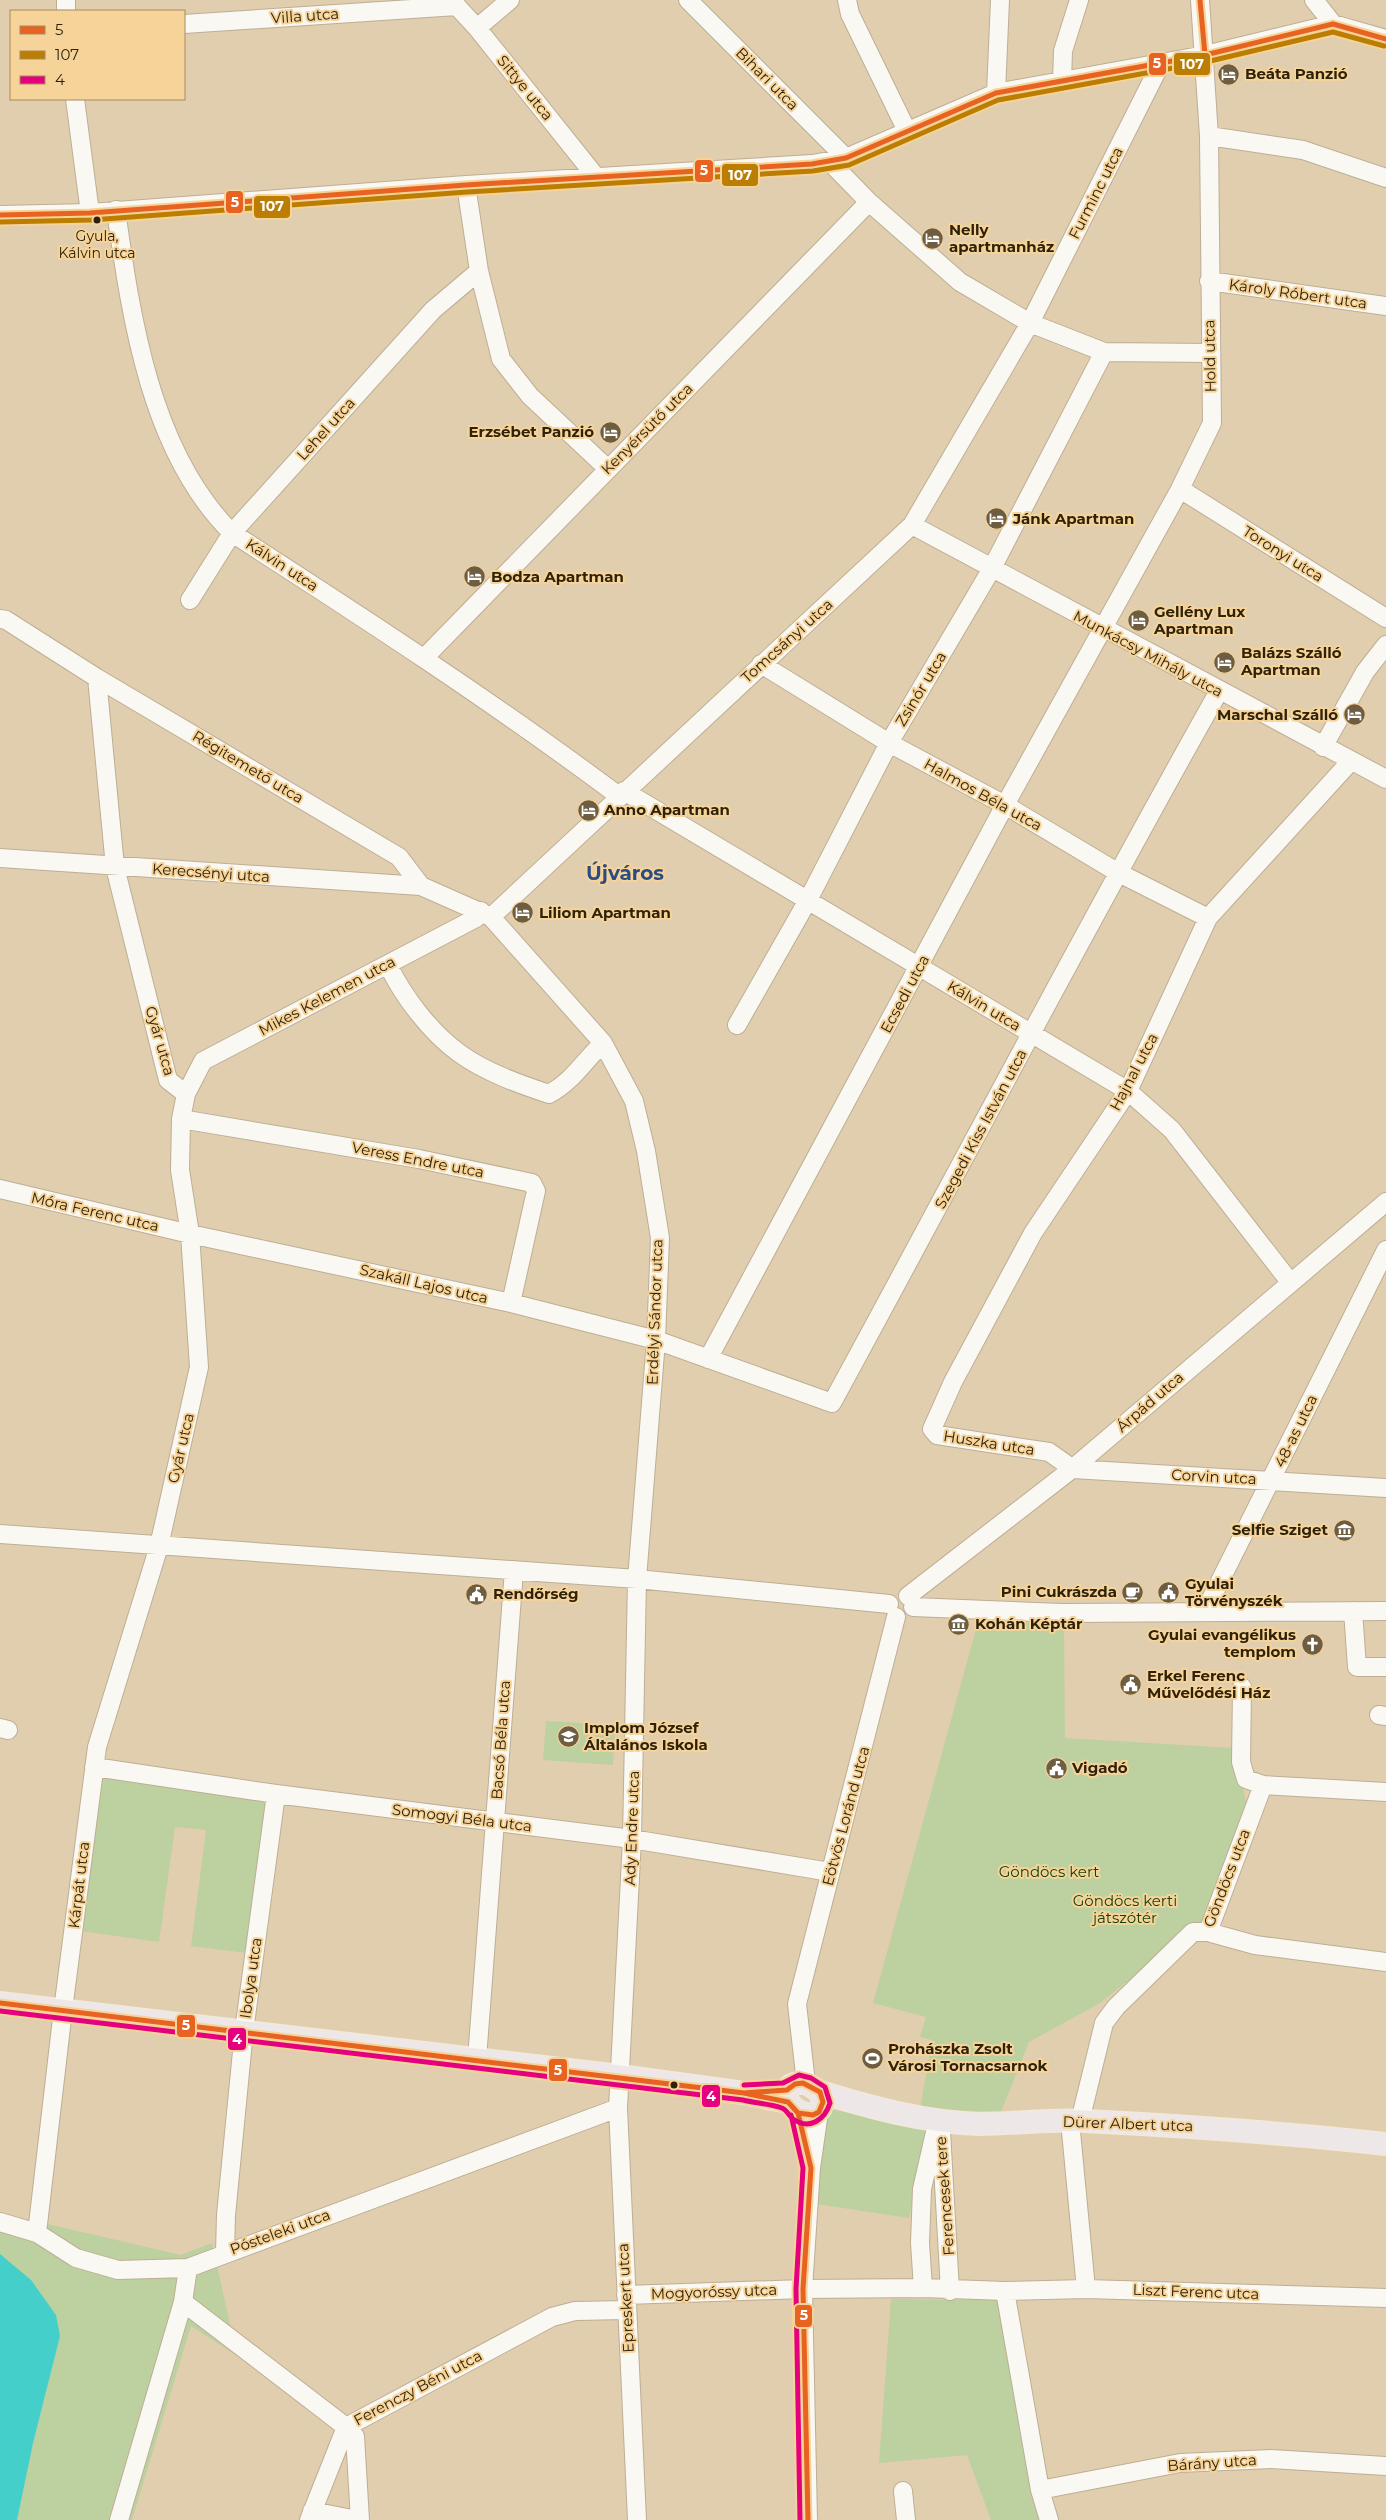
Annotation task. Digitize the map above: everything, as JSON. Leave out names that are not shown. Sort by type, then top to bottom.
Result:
[{"type":"main road","points":[[0,2003],[620,2076],[744,2093],[804,2098]]},
{"type":"main road","name":"Dürer Albert utca","points":[[804,2098],[938,2121],[979,2124],[1075,2121],[1260,2131],[1386,2144]]},
{"type":"street","points":[[477,28],[510,0]]},
{"type":"street","name":"Bihari utca","points":[[688,0],[838,160],[870,202],[960,282],[1030,323],[1104,352]]},
{"type":"street","points":[[847,0],[850,14],[907,131]]},
{"type":"street","points":[[996,93],[1000,0]]},
{"type":"street","points":[[1062,81],[1063,51],[1079,0]]},
{"type":"street","name":"Hold utca","points":[[1102,629],[1180,489],[1212,423],[1209,281],[1209,136],[1200,0]]},
{"type":"street","points":[[1314,0],[1333,24]]},
{"type":"street","name":"Sittye utca","points":[[454,3],[477,28],[597,178]]},
{"type":"street","name":"Villa utca","points":[[185,24],[454,3]]},
{"type":"street","points":[[0,215],[90,213],[838,160],[996,93],[1205,55],[1333,24],[1386,39]]},
{"type":"street","name":"Furminc utca","points":[[1030,323],[1161,63]]},
{"type":"street","points":[[75,100],[90,213]]},
{"type":"street","points":[[1209,136],[1303,150],[1386,178]]},
{"type":"street","points":[[466,185],[479,271],[501,358],[530,396],[608,469]]},
{"type":"street","name":"Kenyérsütő utca","points":[[425,657],[870,202]]},
{"type":"street","name":"Kálvin utca","points":[[116,210],[124,264],[150,384],[174,448],[199,494],[217,519],[232,533],[425,657],[622,794],[808,900],[1128,1091],[1172,1130],[1290,1282]]},
{"type":"street","name":"Lehel utca","points":[[190,600],[232,533],[433,310],[479,271]]},
{"type":"street","name":"Károly Róbert utca","points":[[1209,281],[1386,306]]},
{"type":"street","name":"Tomcsányi utca","points":[[486,914],[622,794],[912,525],[1030,323]]},
{"type":"street","points":[[1104,352],[1210,353]]},
{"type":"street","name":"Zsinór utca","points":[[737,1025],[808,900],[889,743],[991,570],[1104,352]]},
{"type":"street","name":"Toronyi utca","points":[[1180,489],[1386,618]]},
{"type":"street","name":"Munkácsy Mihály utca","points":[[912,525],[991,570],[1350,762],[1386,779]]},
{"type":"street","name":"Régitemető utca","points":[[0,619],[6,620],[97,678],[399,857],[421,886]]},
{"type":"street","name":"Ecsedi utca","points":[[708,1359],[920,967],[1005,805],[1102,629]]},
{"type":"street","points":[[1323,747],[1365,672],[1386,645]]},
{"type":"street","name":"Halmos Béla utca","points":[[761,664],[889,743],[1005,805],[1117,872],[1208,918]]},
{"type":"street","name":"Gyár utca","points":[[97,678],[115,867],[168,1080],[186,1094],[181,1119],[180,1170],[190,1234],[199,1367],[158,1546]]},
{"type":"street","name":"Szegedi Kiss István utca","points":[[656,1340],[832,1403],[1032,1035],[1117,872],[1219,691]]},
{"type":"street","name":"Hajnal utca","points":[[932,1429],[953,1382],[1032,1233],[1128,1091],[1208,918],[1350,762]]},
{"type":"street","name":"Kerecsényi utca","points":[[0,858],[421,886]]},
{"type":"street","points":[[421,886],[486,914]]},
{"type":"street","name":"Mikes Kelemen utca","points":[[186,1094],[203,1061],[486,914]]},
{"type":"street","name":"Erdélyi Sándor utca","points":[[486,914],[603,1043],[634,1101],[646,1151],[660,1238],[656,1340],[637,1578]]},
{"type":"street","points":[[388,965],[399,987],[417,1013],[459,1053],[515,1083],[549,1094],[565,1085],[587,1058],[603,1043]]},
{"type":"street","name":"Veress Endre utca","points":[[181,1119],[420,1159],[532,1183],[536,1191],[511,1303]]},
{"type":"street","name":"Móra Ferenc utca","points":[[0,1189],[190,1234]]},
{"type":"street","name":"Árpád utca","points":[[915,1600],[1386,1202]]},
{"type":"street","name":"Szakáll Lajos utca","points":[[190,1234],[511,1303],[656,1340]]},
{"type":"street","name":"48-as utca","points":[[1205,1611],[1386,1250]]},
{"type":"street","name":"Huszka utca","points":[[932,1429],[937,1436],[1049,1452],[1072,1469]]},
{"type":"street","name":"Corvin utca","points":[[1072,1469],[1386,1488]]},
{"type":"street","points":[[0,1534],[637,1578],[892,1611],[896,1594],[915,1600],[1062,1613],[1386,1611]]},
{"type":"street","name":"Kárpát utca","points":[[37,2233],[63,2010],[97,1748],[158,1546]]},
{"type":"street","name":"Bacsó Béla utca","points":[[477,2059],[514,1570]]},
{"type":"street","name":"Ady Endre utca","points":[[620,2076],[632,1839],[637,1578]]},
{"type":"street","name":"Eötvös Loránd utca","points":[[808,2520],[803,2289],[810,2168],[805,2135],[797,2004],[830,1872],[850,1804],[892,1611]]},
{"type":"street","points":[[1353,1611],[1357,1667],[1386,1668]]},
{"type":"street","points":[[1242,1687],[1241,1762],[1246,1779],[1263,1785],[1386,1792]]},
{"type":"street","name":"Somogyi Béla utca","points":[[94,1767],[276,1794],[632,1839],[830,1872]]},
{"type":"street","name":"Göndöcs utca","points":[[1086,2289],[1075,2121],[1104,2023],[1116,2007],[1193,1932],[1208,1932],[1263,1785]]},
{"type":"street","name":"Ibolya utca","points":[[225,2253],[226,2215],[244,2031],[276,1794]]},
{"type":"street","points":[[1208,1932],[1255,1945],[1386,1962]]},
{"type":"street","name":"Epreskert utca","points":[[620,2076],[618,2108],[637,2520]]},
{"type":"street","name":"Pósteleki utca","points":[[188,2268],[618,2108]]},
{"type":"street","name":"Ferencesek tere","points":[[923,2288],[920,2243],[922,2189],[938,2121]]},
{"type":"street","name":"Ferencesek tere","points":[[938,2121],[942,2132],[950,2291]]},
{"type":"street","points":[[0,2222],[37,2233],[76,2258],[118,2270],[188,2268],[184,2302],[119,2520]]},
{"type":"street","points":[[803,2289],[923,2288],[950,2291],[1005,2291],[1040,2490],[1049,2520]]},
{"type":"street","name":"Mogyoróssy utca","points":[[626,2302],[803,2289]]},
{"type":"street","name":"Liszt Ferenc utca","points":[[1005,2291],[1086,2289],[1386,2298]]},
{"type":"street","name":"Ferenczy Béni utca","points":[[184,2302],[346,2427],[552,2317],[626,2302]]},
{"type":"street","points":[[346,2427],[355,2436],[359,2520],[311,2515],[346,2427]]},
{"type":"street","name":"Bárány utca","points":[[1040,2490],[1180,2463],[1272,2459],[1386,2466]]},
{"type":"street","points":[[903,2492],[906,2520]]},
{"type":"green space","name":"Göndöcs kert","points":[[978,1622],[1064,1622],[1065,1738],[1234,1748],[1248,1811],[1204,1920],[1100,2003],[1029,2042],[1001,2112],[920,2109],[932,2040],[920,2037],[926,2017],[873,2003]]},
{"type":"green space","points":[[546,1721],[615,1725],[613,1765],[543,1760]]},
{"type":"green space","points":[[100,1776],[267,1799],[247,1953],[191,1946],[206,1830],[175,1827],[159,1942],[80,1931]]},
{"type":"green space","points":[[826,2109],[929,2125],[909,2218],[810,2203]]},
{"type":"green space","points":[[0,2213],[181,2255],[212,2243],[237,2356],[191,2326],[132,2520],[0,2520]]},
{"type":"green space","points":[[891,2299],[999,2300],[1042,2520],[991,2520],[967,2455],[879,2463]]},
{"type":"water","points":[[0,2254],[31,2280],[56,2315],[60,2336],[33,2443],[17,2520],[0,2520]]},
{"type":"transit line","name":"5","points":[[1200,0],[1205,55]]},
{"type":"transit line","name":"5","points":[[0,215],[90,213],[466,185],[812,164],[846,158],[996,93],[1205,55],[1333,24],[1386,39]]},
{"type":"transit line","name":"107","points":[[0,222],[91,220],[467,192],[813,171],[849,165],[998,100],[1206,62],[1333,32],[1384,46]]},
{"type":"transit line","name":"5","points":[[0,2003],[744,2093]]},
{"type":"transit line","name":"4","points":[[0,2011],[743,2100],[782,2108],[793,2119],[805,2124],[816,2122],[821,2118],[830,2103],[825,2087],[811,2078],[799,2075],[783,2083],[744,2085]]},
{"type":"transit line","name":"5","points":[[803,2083],[820,2092],[823,2102],[819,2112],[813,2115],[798,2113],[788,2102],[744,2093],[787,2090],[795,2084],[803,2083]]},
{"type":"transit line","name":"5","points":[[798,2113],[811,2168],[803,2289],[808,2520]]},
{"type":"transit line","name":"4","points":[[791,2115],[803,2168],[796,2289],[800,2520]]},
{"type":"place","name":"Beáta Panzió","points":[[1229,74]]},
{"type":"place","name":"Gyula, Kálvin utca","points":[[97,220]]},
{"type":"place","name":"Nelly apartmanház","points":[[933,239]]},
{"type":"place","name":"Erzsébet Panzió","points":[[610,432]]},
{"type":"place","name":"Jánk Apartman","points":[[997,519]]},
{"type":"place","name":"Bodza Apartman","points":[[475,577]]},
{"type":"place","name":"Gellény Lux Apartman","points":[[1138,621]]},
{"type":"place","name":"Balázs Szálló Apartman","points":[[1225,662]]},
{"type":"place","name":"Marschal Szálló","points":[[1354,715]]},
{"type":"place","name":"Anno Apartman","points":[[588,810]]},
{"type":"place","name":"Liliom Apartman","points":[[523,913]]},
{"type":"place","name":"Selfie Sziget","points":[[1344,1530]]},
{"type":"place","name":"Pini Cukrászda","points":[[1133,1592]]},
{"type":"place","name":"Gyulai Törvényszék","points":[[1169,1593]]},
{"type":"place","name":"Rendőrség","points":[[477,1594]]},
{"type":"place","name":"Kohán Képtár","points":[[959,1624]]},
{"type":"place","name":"Gyulai evangélikus templom","points":[[1312,1644]]},
{"type":"place","name":"Erkel Ferenc Művelődési Ház","points":[[1131,1685]]},
{"type":"place","name":"Implom József Általános Iskola","points":[[568,1737]]},
{"type":"place","name":"Vigadó","points":[[1056,1768]]},
{"type":"place","name":"Prohászka Zsolt Városi Tornacsarnok","points":[[872,2058]]},
{"type":"district","name":"Újváros","points":[[625,873]]},
{"type":"park label","name":"Göndöcs kerti játszótér","points":[[1125,1910]]}]
